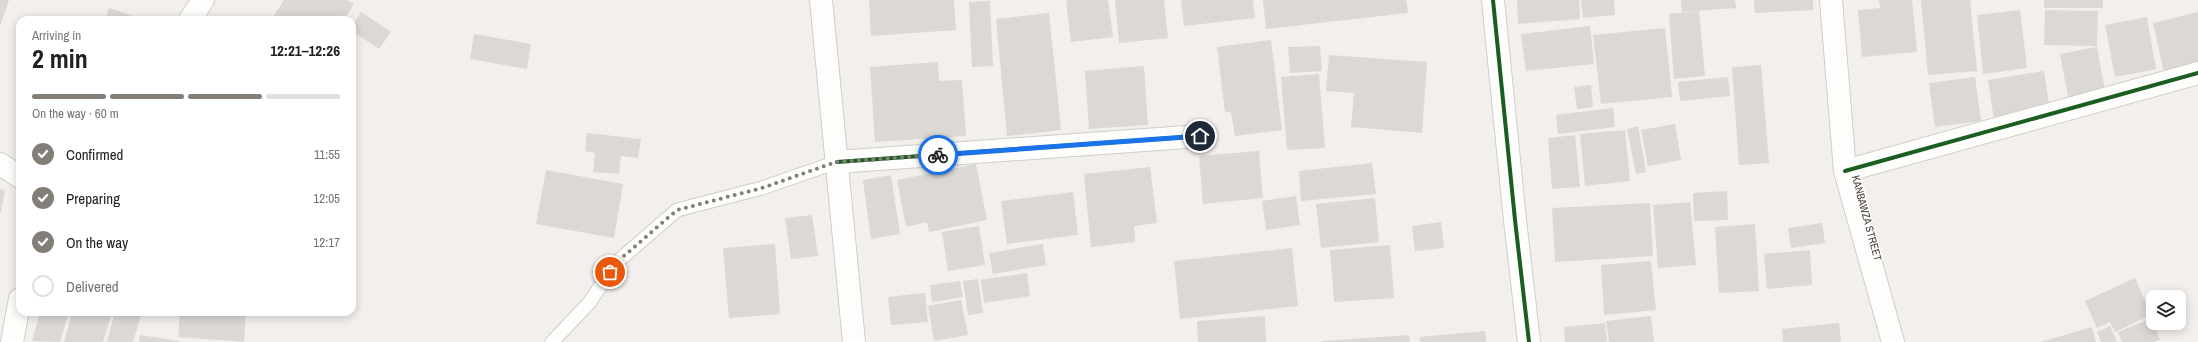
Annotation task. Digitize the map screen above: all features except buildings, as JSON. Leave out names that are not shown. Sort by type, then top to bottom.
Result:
[{"type":"street","points":[[193,16],[203,0]]},
{"type":"street","points":[[821,0],[854,342]]},
{"type":"street","points":[[1493,0],[1529,342]]},
{"type":"street","name":"KANBAWZA STREET","points":[[1831,0],[1845,171],[1893,342]]},
{"type":"street","points":[[1845,171],[2198,73]]},
{"type":"street","points":[[836,162],[1200,136]]},
{"type":"street","points":[[0,164],[16,174]]},
{"type":"street","points":[[12,342],[17,316]]},
{"type":"lane","points":[[552,342],[589,303],[617,262],[677,210],[762,188],[836,162]]},
{"type":"cycle path","points":[[1493,0],[1529,342]]},
{"type":"cycle path","points":[[1845,171],[2198,73]]},
{"type":"cycle path","points":[[837,162],[1200,136]]},
{"type":"way so far","points":[[610,272],[617,262],[677,210],[762,188],[836,162],[938,155]]},
{"type":"route","points":[[938,155],[1200,136]]}]
